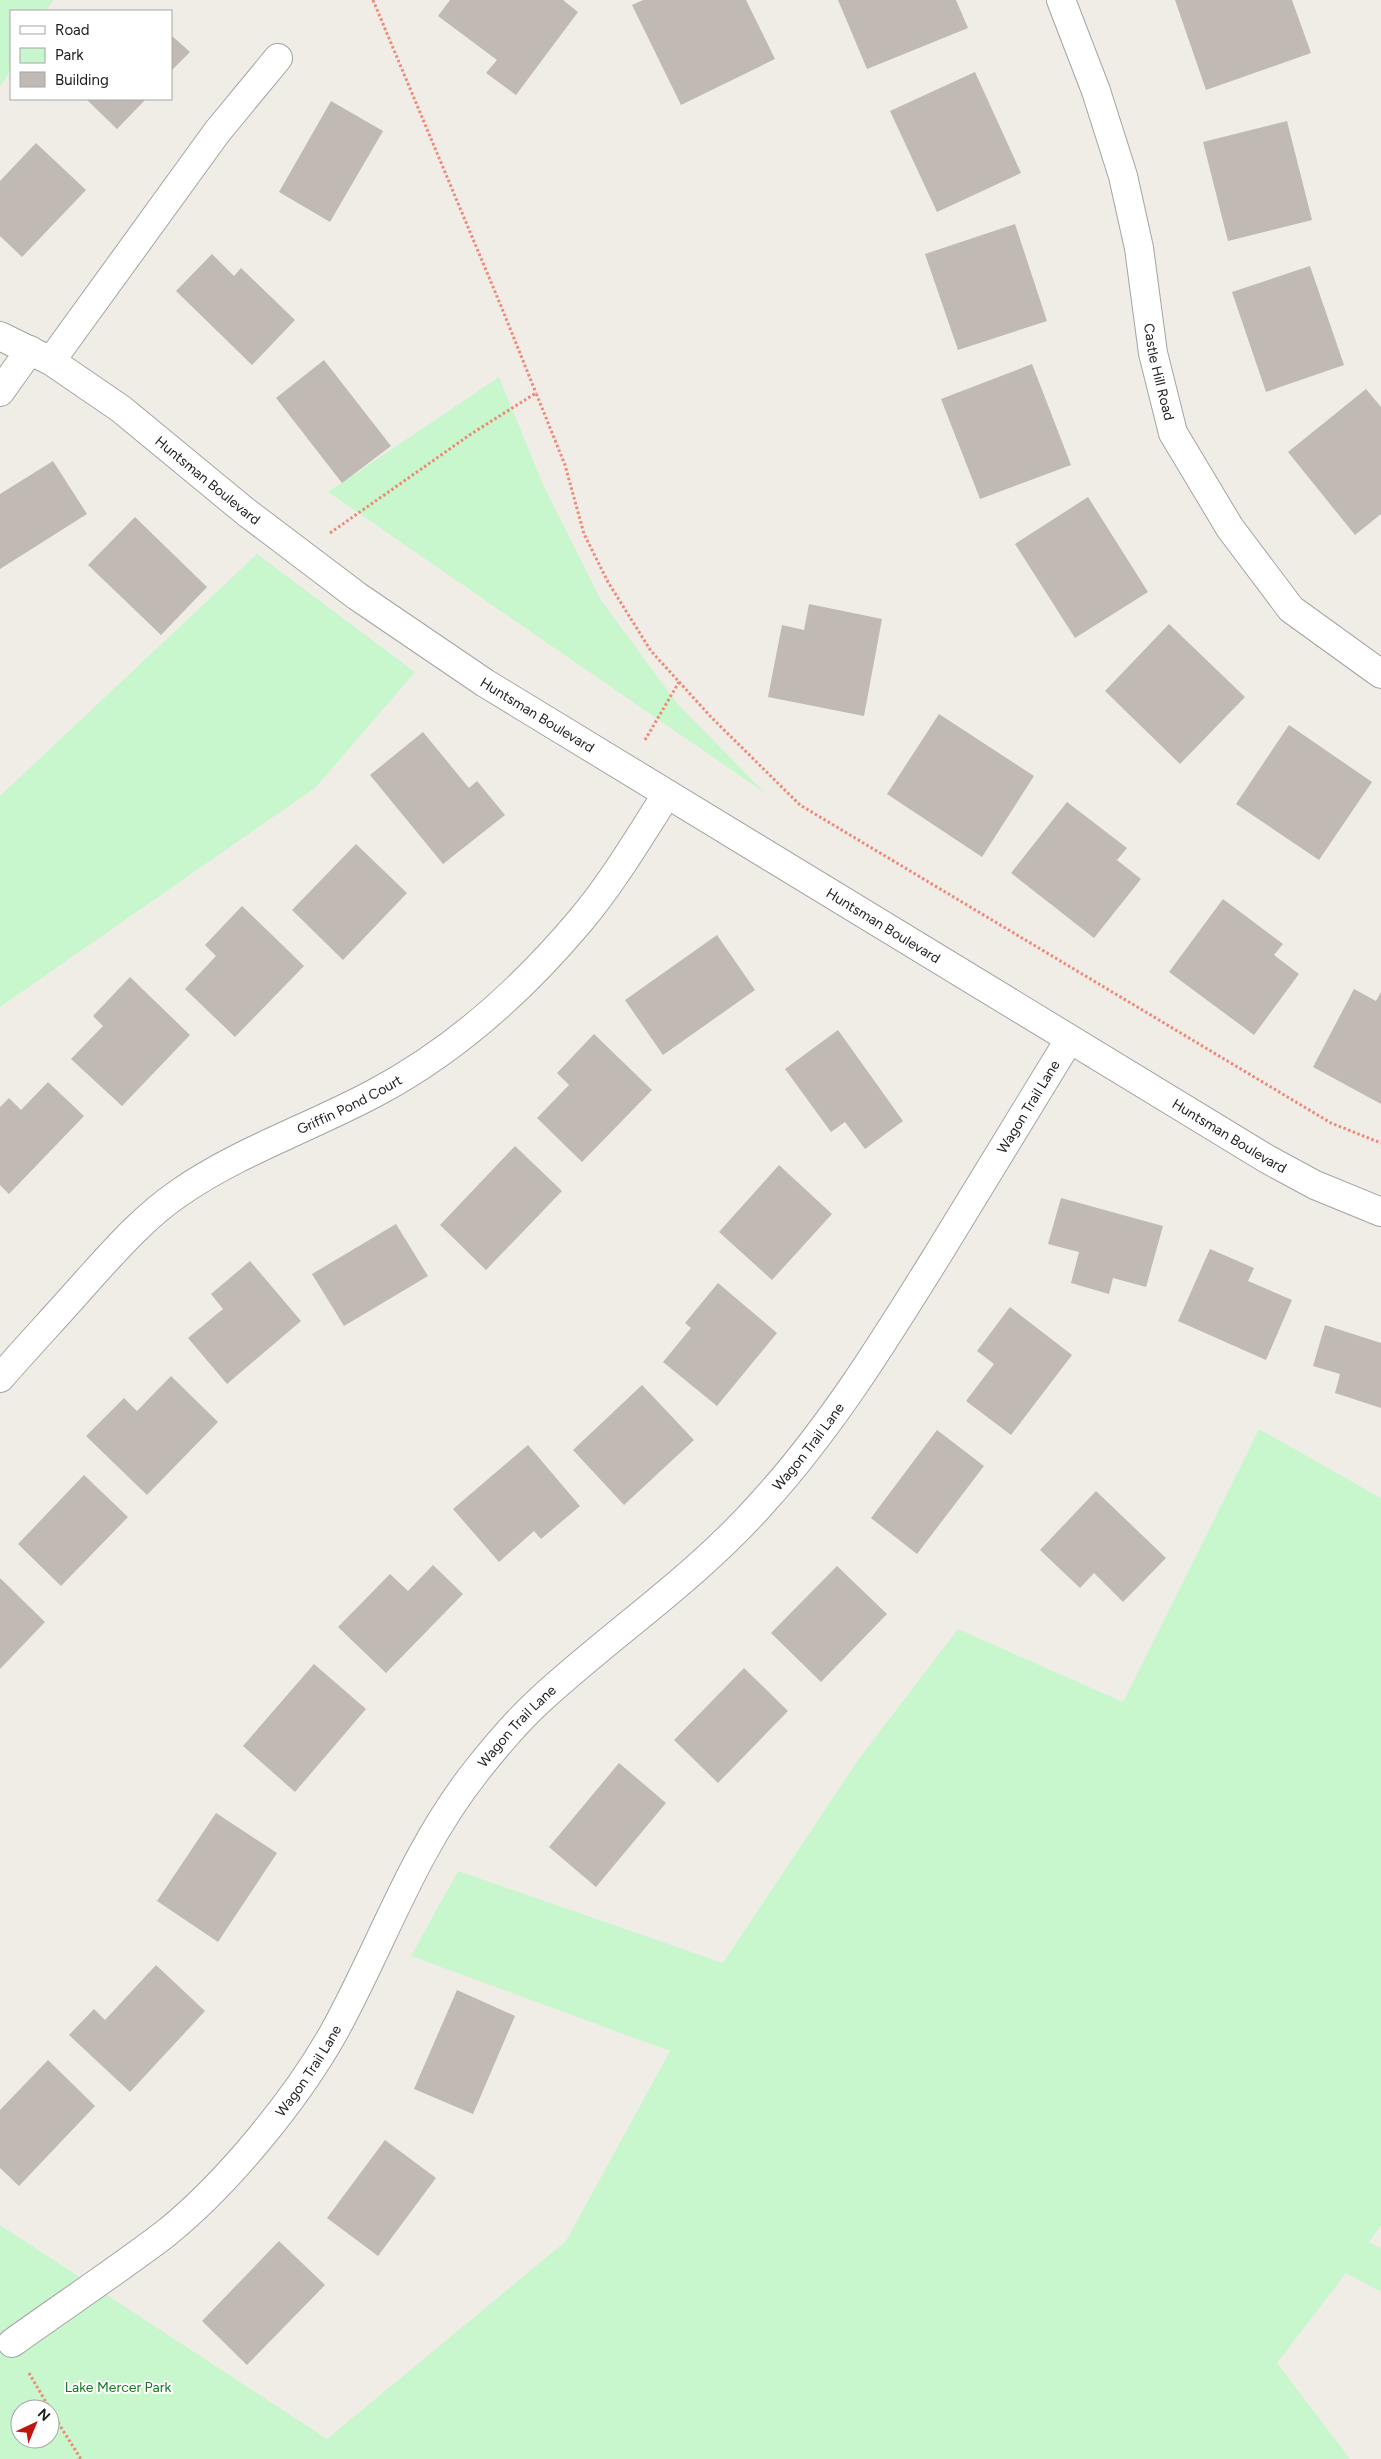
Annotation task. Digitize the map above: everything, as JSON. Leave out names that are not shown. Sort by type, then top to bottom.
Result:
[{"type":"street","name":"Castle Hill Road","points":[[1061,0],[1096,91],[1122,176],[1139,248],[1153,353],[1173,433],[1230,528],[1291,609],[1381,674]]},
{"type":"street","points":[[0,392],[84,312],[217,132],[278,58]]},
{"type":"street","name":"Huntsman Boulevard","points":[[0,336],[41,355],[121,409],[301,554],[390,620],[485,683],[1267,1159],[1315,1184],[1381,1212]]},
{"type":"street","name":"Griffin Pond Court","points":[[0,1378],[112,1254],[145,1220],[178,1193],[207,1175],[373,1094],[425,1064],[474,1027],[525,981],[580,920],[619,869],[667,794]]},
{"type":"street","name":"Wagon Trail Lane","points":[[12,2343],[166,2232],[211,2191],[265,2131],[301,2083],[334,2032],[415,1864],[458,1794],[494,1749],[537,1702],[700,1565],[761,1505],[810,1448],[884,1341],[1069,1040]]},
{"type":"path","points":[[373,0],[494,288],[565,465],[584,534],[608,582],[651,651],[710,718],[800,805],[1204,1045],[1330,1124],[1381,1143]]},
{"type":"path","points":[[301,554],[471,434],[536,393]]},
{"type":"path","points":[[628,771],[679,682]]},
{"type":"path","points":[[12,2343],[44,2399]]},
{"type":"path","points":[[60,2425],[82,2459]]},
{"type":"green space","points":[[0,0],[53,0],[47,10],[10,10],[10,71],[0,87]]},
{"type":"green space","points":[[499,377],[544,487],[601,600],[676,702],[765,793],[328,492]]},
{"type":"green space","points":[[257,554],[415,672],[316,787],[0,1007],[0,796]]},
{"type":"green space","name":"Lake Mercer Park","points":[[1259,1429],[1381,1498],[1381,2225],[1369,2242],[1381,2248],[1381,2292],[1346,2273],[1277,2363],[1350,2459],[0,2459],[0,2225],[327,2439],[566,2241],[670,2051],[411,1956],[458,1871],[723,1963],[858,1760],[958,1629],[1123,1702]]},
{"type":"building","points":[[450,0],[563,0],[578,12],[516,95],[486,73],[497,60],[438,16]]},
{"type":"building","points":[[643,0],[746,0],[775,59],[681,105],[632,5]]},
{"type":"building","points":[[838,0],[956,0],[968,28],[867,69]]},
{"type":"building","points":[[1175,0],[1292,0],[1311,53],[1206,90]]},
{"type":"building","points":[[172,36],[190,52],[172,70]]},
{"type":"building","points":[[975,72],[1021,173],[937,212],[890,111]]},
{"type":"building","points":[[87,100],[145,100],[117,129]]},
{"type":"building","points":[[331,101],[383,131],[330,222],[279,192]]},
{"type":"building","points":[[1287,121],[1312,220],[1228,241],[1203,142]]},
{"type":"building","points":[[36,143],[86,190],[22,257],[0,236],[0,181]]},
{"type":"building","points":[[1015,224],[1047,321],[958,350],[925,254]]},
{"type":"building","points":[[212,254],[234,276],[241,268],[295,320],[252,365],[176,291]]},
{"type":"building","points":[[1310,266],[1344,365],[1266,392],[1232,292]]},
{"type":"building","points":[[324,360],[391,446],[342,483],[276,398]]},
{"type":"building","points":[[1032,364],[1071,465],[980,499],[941,399]]},
{"type":"building","points":[[1366,389],[1381,407],[1381,514],[1355,535],[1288,452]]},
{"type":"building","points":[[53,461],[87,514],[0,569],[0,494]]},
{"type":"building","points":[[1088,497],[1148,592],[1075,638],[1015,544]]},
{"type":"building","points":[[135,517],[207,587],[161,635],[88,565]]},
{"type":"building","points":[[809,604],[882,619],[864,716],[768,697],[782,625],[804,630]]},
{"type":"building","points":[[1169,624],[1245,697],[1180,764],[1105,691]]},
{"type":"building","points":[[939,714],[1034,776],[982,857],[887,794]]},
{"type":"building","points":[[1289,725],[1372,782],[1319,860],[1236,804]]},
{"type":"building","points":[[423,732],[469,788],[477,781],[505,815],[443,864],[370,775]]},
{"type":"building","points":[[1067,802],[1127,848],[1117,860],[1141,879],[1094,938],[1011,873]]},
{"type":"building","points":[[356,844],[407,893],[343,960],[292,910]]},
{"type":"building","points":[[1223,899],[1283,944],[1274,955],[1299,974],[1254,1035],[1169,972]]},
{"type":"building","points":[[242,906],[304,966],[235,1037],[185,989],[216,956],[205,945]]},
{"type":"building","points":[[717,935],[755,990],[663,1055],[625,1000]]},
{"type":"building","points":[[130,977],[190,1035],[122,1106],[71,1059],[103,1026],[93,1016]]},
{"type":"building","points":[[1354,989],[1376,1001],[1381,992],[1381,1104],[1313,1067]]},
{"type":"building","points":[[838,1030],[903,1121],[865,1149],[845,1122],[831,1132],[785,1069]]},
{"type":"building","points":[[594,1034],[652,1090],[582,1162],[537,1118],[569,1085],[557,1073]]},
{"type":"building","points":[[48,1082],[84,1116],[9,1194],[0,1185],[0,1107],[9,1098],[21,1110]]},
{"type":"building","points":[[515,1146],[562,1191],[486,1270],[440,1225]]},
{"type":"building","points":[[779,1165],[832,1214],[772,1280],[719,1232]]},
{"type":"building","points":[[1061,1198],[1163,1226],[1146,1287],[1113,1278],[1109,1294],[1071,1283],[1079,1252],[1048,1244]]},
{"type":"building","points":[[396,1224],[428,1276],[344,1326],[312,1274]]},
{"type":"building","points":[[1210,1249],[1254,1268],[1248,1281],[1292,1300],[1266,1360],[1178,1321]]},
{"type":"building","points":[[250,1261],[301,1321],[227,1384],[188,1338],[223,1309],[211,1294]]},
{"type":"building","points":[[718,1283],[777,1333],[717,1406],[663,1362],[691,1328],[685,1323]]},
{"type":"building","points":[[1010,1307],[1072,1355],[1011,1435],[966,1401],[994,1364],[977,1351]]},
{"type":"building","points":[[1325,1325],[1381,1343],[1381,1408],[1335,1393],[1340,1374],[1313,1366]]},
{"type":"building","points":[[171,1376],[218,1422],[147,1495],[86,1436],[124,1398],[137,1411]]},
{"type":"building","points":[[642,1385],[694,1440],[624,1505],[573,1450]]},
{"type":"building","points":[[937,1430],[984,1466],[917,1554],[871,1518]]},
{"type":"building","points":[[528,1445],[580,1506],[541,1539],[534,1531],[499,1562],[453,1509]]},
{"type":"building","points":[[84,1475],[128,1517],[61,1586],[18,1544]]},
{"type":"building","points":[[1096,1491],[1166,1558],[1123,1602],[1094,1573],[1080,1588],[1040,1550]]},
{"type":"building","points":[[433,1565],[463,1594],[386,1673],[338,1627],[390,1574],[408,1591]]},
{"type":"building","points":[[837,1566],[887,1614],[821,1682],[771,1633]]},
{"type":"building","points":[[0,1578],[45,1622],[0,1669]]},
{"type":"building","points":[[314,1664],[366,1709],[295,1792],[243,1746]]},
{"type":"building","points":[[744,1668],[788,1711],[718,1783],[674,1740]]},
{"type":"building","points":[[619,1763],[666,1803],[596,1887],[549,1847]]},
{"type":"building","points":[[216,1813],[277,1853],[218,1942],[157,1901]]},
{"type":"building","points":[[156,1965],[205,2011],[130,2092],[69,2035],[94,2009],[105,2020]]},
{"type":"building","points":[[457,1990],[515,2016],[473,2114],[414,2089]]},
{"type":"building","points":[[48,2060],[95,2106],[19,2186],[0,2168],[0,2110]]},
{"type":"building","points":[[385,2140],[436,2178],[378,2256],[327,2218]]},
{"type":"building","points":[[279,2241],[325,2285],[247,2365],[202,2321]]}]
